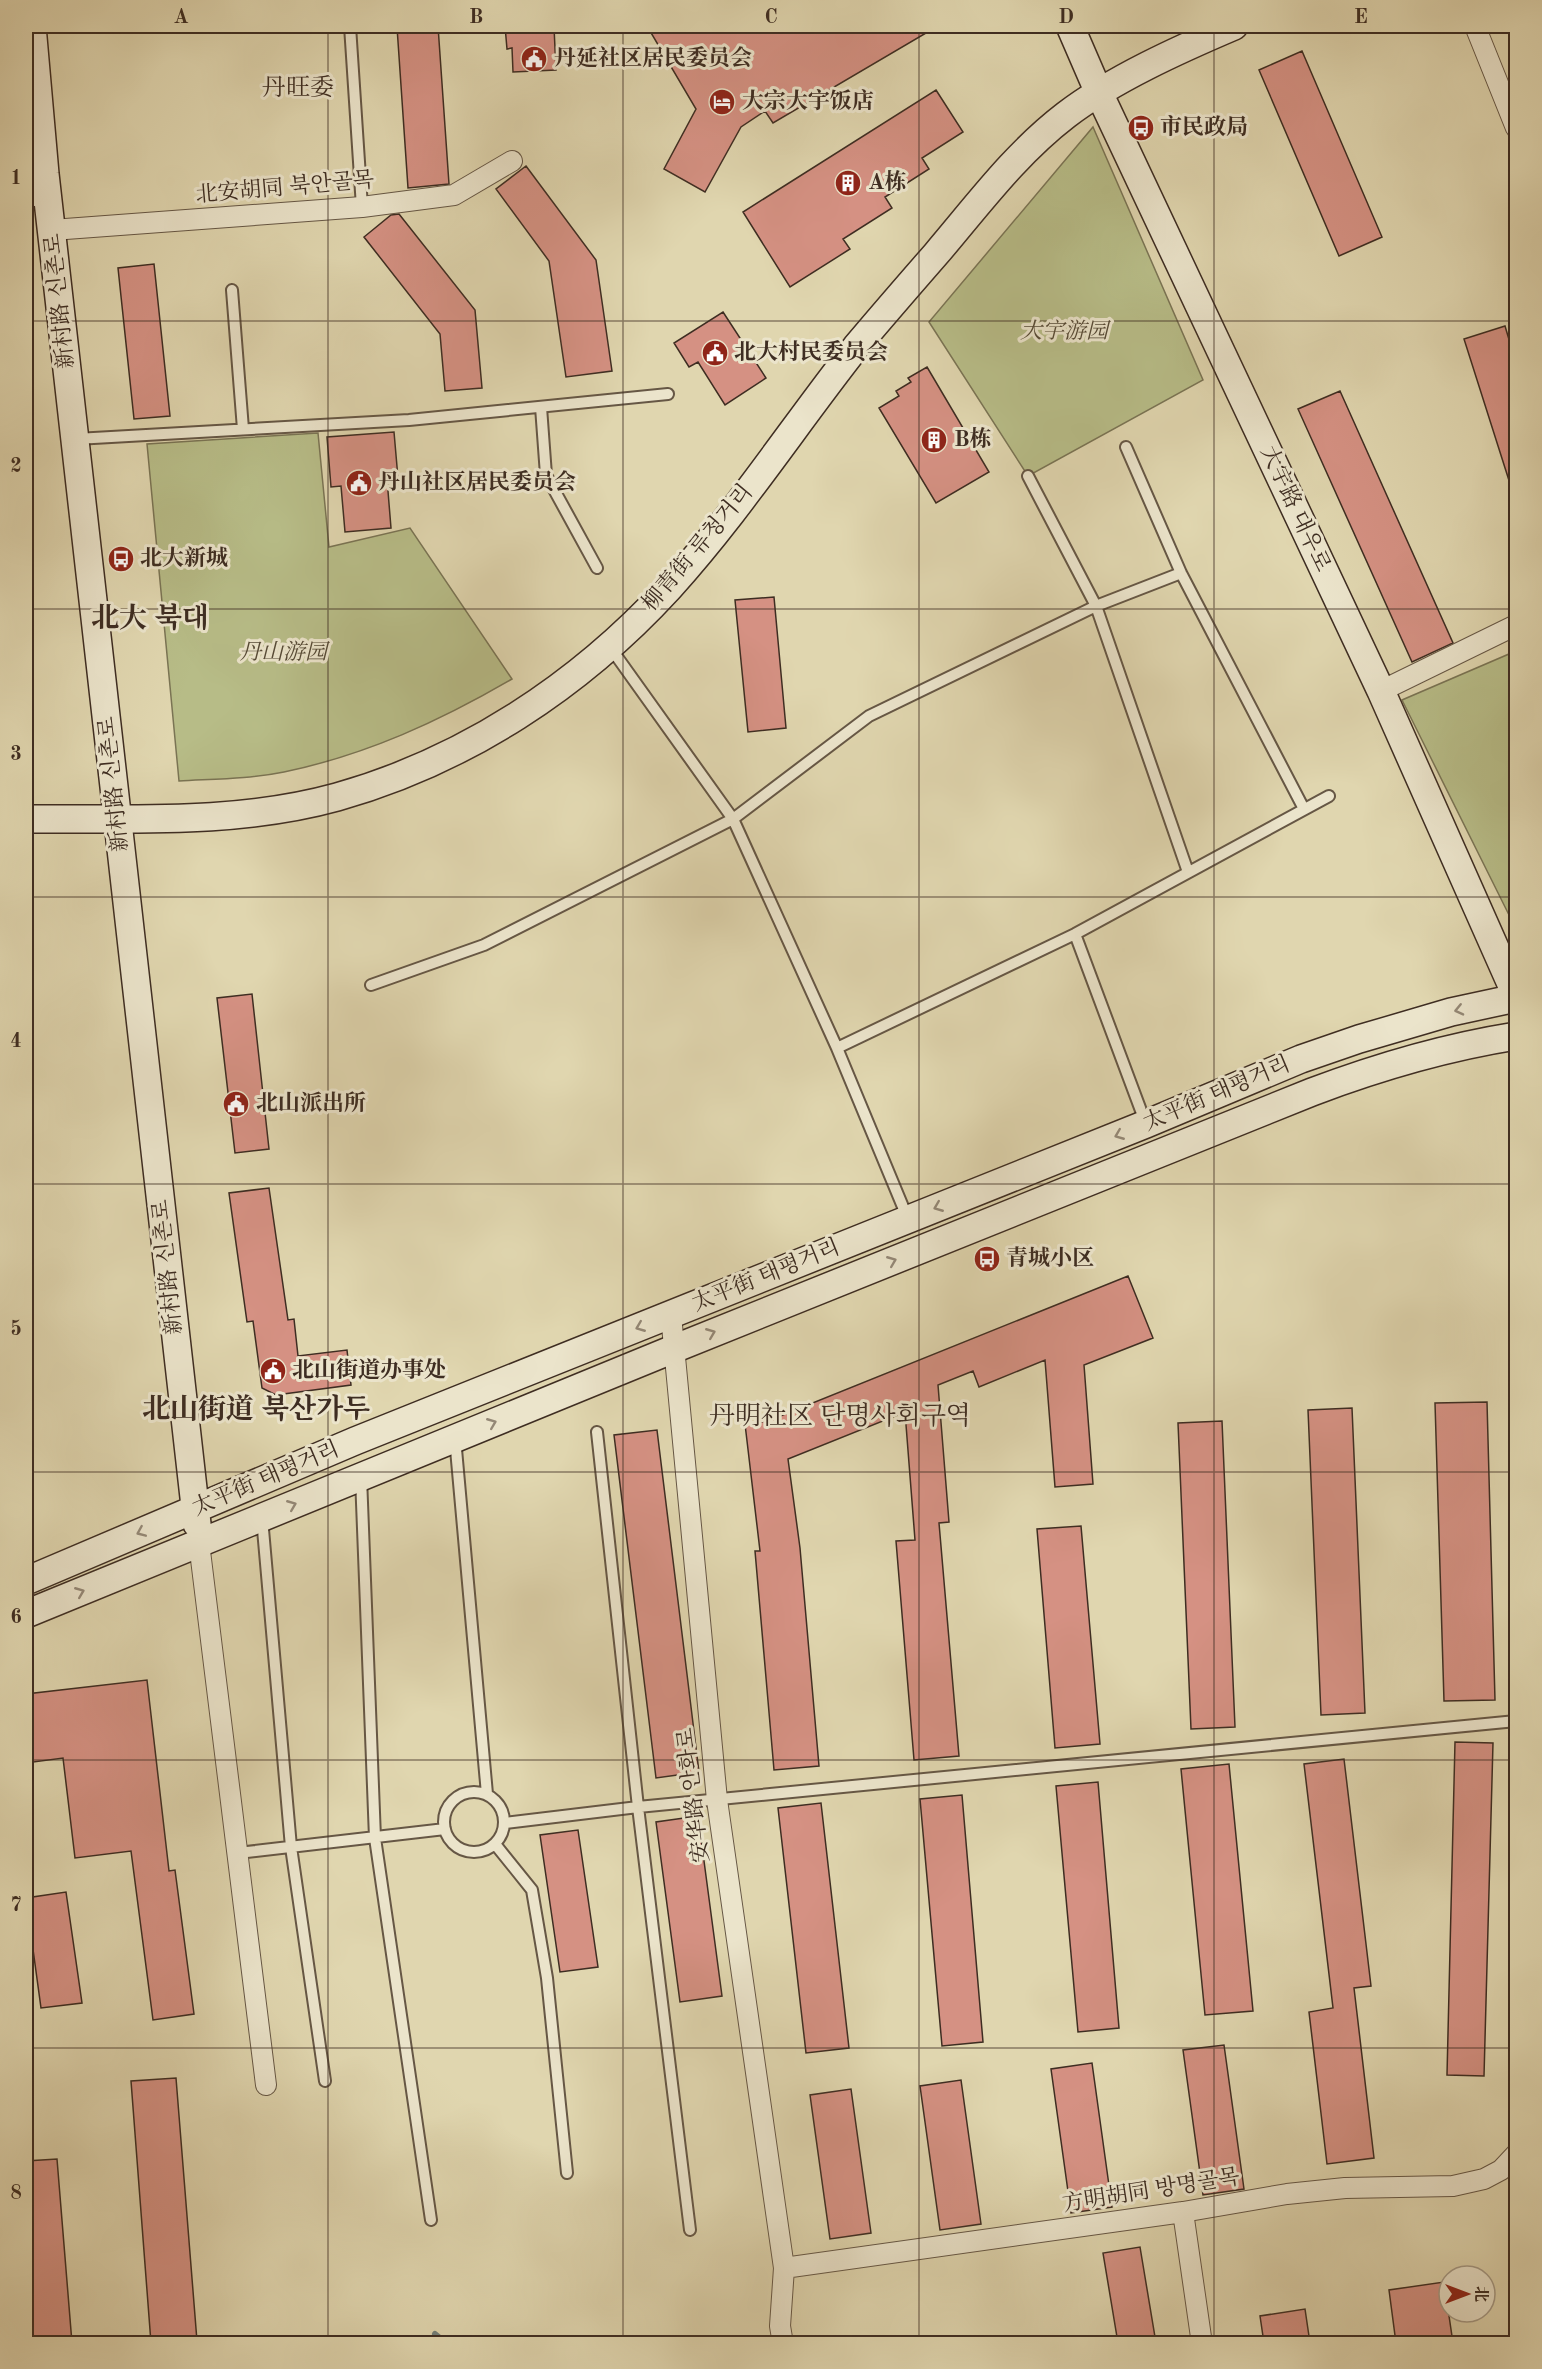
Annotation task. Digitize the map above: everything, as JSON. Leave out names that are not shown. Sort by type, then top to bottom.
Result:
[{"type":"street","name":"新村路 신촌로","points":[[32,26],[36,188],[52,230],[199,1543]]},
{"type":"street","name":"大宇路 대우로","points":[[1070,26],[1099,93],[1381,691],[1516,996]]},
{"type":"street","name":"柳青街 류청거리","points":[[26,819],[201,818],[288,809],[381,783],[474,743],[573,678],[610,647],[682,572],[717,531],[857,346],[1018,157],[1066,116],[1099,93],[1183,49],[1234,26]]},
{"type":"street","points":[[1475,26],[1516,128]]},
{"type":"street","name":"北安胡同 북안골목","points":[[52,230],[362,207],[454,195],[512,161]]},
{"type":"street","points":[[1381,691],[1516,625]]},
{"type":"street","name":"太平街 태평거리","points":[[26,1581],[355,1441],[1325,1050],[1451,1012],[1516,996]]},
{"type":"street","name":"太平街 태평거리","points":[[26,1614],[676,1348],[1349,1078],[1480,1041],[1516,1036]]},
{"type":"street","name":"安华路 안화로","points":[[671,1314],[717,1800],[784,2268],[780,2326],[783,2343]]},
{"type":"street","points":[[199,1543],[266,2085]]},
{"type":"street","name":"方明胡同 방명골목","points":[[784,2268],[1183,2212],[1287,2194],[1345,2188],[1453,2186],[1484,2179],[1501,2170],[1516,2154]]},
{"type":"street","points":[[1183,2212],[1202,2343]]},
{"type":"lane","points":[[350,26],[362,207]]},
{"type":"lane","points":[[232,290],[243,429]]},
{"type":"lane","points":[[76,439],[409,420],[668,394]]},
{"type":"lane","points":[[541,407],[546,475],[597,568]]},
{"type":"lane","points":[[1126,447],[1181,573],[1304,809]]},
{"type":"lane","points":[[1028,476],[1096,606],[1188,872]]},
{"type":"lane","points":[[371,985],[483,945],[734,819],[869,716],[1096,606],[1181,573]]},
{"type":"lane","points":[[610,647],[734,819],[837,1048],[909,1219]]},
{"type":"lane","points":[[837,1048],[1075,933],[1329,796]]},
{"type":"lane","points":[[1075,933],[1146,1124]]},
{"type":"lane","points":[[597,1432],[638,1807],[690,2230]]},
{"type":"lane","points":[[455,1438],[487,1794]]},
{"type":"lane","points":[[361,1477],[375,1838],[431,2220]]},
{"type":"lane","points":[[262,1517],[291,1847],[325,2081]]},
{"type":"lane","points":[[505,1824],[638,1807],[1516,1721]]},
{"type":"lane","points":[[478,1791],[487,1794],[501,1806],[505,1824],[495,1844],[486,1850],[466,1851],[449,1839],[445,1829],[446,1810],[459,1795],[478,1791]]},
{"type":"lane","points":[[238,1852],[445,1829]]},
{"type":"lane","points":[[495,1844],[532,1890],[547,1978],[567,2173]]},
{"type":"lane","points":[[1515,2343],[1516,2289]]},
{"type":"green space","name":"大宇游园","points":[[1093,127],[1203,380],[1028,476],[929,322]]},
{"type":"green space","name":"丹山游园","points":[[318,433],[329,547],[410,528],[512,679],[458,709],[402,735],[344,756],[271,774],[179,781],[147,444]]},
{"type":"green space","points":[[1516,651],[1516,929],[1402,700]]},
{"type":"building","points":[[438,26],[449,184],[408,188],[397,27]]},
{"type":"building","name":"丹延社区居民委员会","points":[[505,26],[554,27],[556,70],[513,72],[512,48],[507,49]]},
{"type":"building","name":"大宗大宇饭店","points":[[647,26],[938,26],[773,123],[765,111],[741,127],[705,192],[664,169],[696,109]]},
{"type":"building","points":[[1302,51],[1382,237],[1339,256],[1259,70]]},
{"type":"building","name":"A栋","points":[[936,90],[963,132],[922,158],[929,169],[885,197],[892,208],[843,239],[850,249],[790,287],[743,212]]},
{"type":"building","points":[[526,166],[596,260],[612,371],[566,377],[549,261],[496,189]]},
{"type":"building","points":[[399,214],[475,310],[482,388],[445,391],[440,334],[364,237],[391,215]]},
{"type":"building","points":[[154,264],[170,416],[134,419],[118,268]]},
{"type":"building","name":"北大村民委员会","points":[[723,312],[766,378],[725,405],[698,362],[689,367],[674,343]]},
{"type":"building","points":[[1505,326],[1516,363],[1516,492],[1513,493],[1464,339]]},
{"type":"building","name":"B栋","points":[[927,367],[989,472],[936,503],[879,408],[899,396],[896,391],[911,382],[908,378]]},
{"type":"building","points":[[1340,391],[1453,643],[1412,662],[1298,409]]},
{"type":"building","name":"丹山社区居民委员会","points":[[394,432],[398,478],[387,479],[391,528],[345,532],[341,486],[331,487],[327,437]]},
{"type":"building","points":[[774,597],[786,728],[748,732],[735,600]]},
{"type":"building","points":[[252,994],[269,1149],[235,1153],[217,998]]},
{"type":"building","points":[[269,1188],[288,1320],[294,1319],[298,1356],[347,1350],[351,1385],[276,1395],[262,1388],[253,1321],[247,1322],[229,1193]]},
{"type":"building","points":[[1128,1276],[1153,1338],[1084,1365],[1093,1484],[1055,1487],[1045,1360],[979,1387],[973,1371],[938,1385],[949,1522],[939,1523],[959,1756],[914,1760],[896,1541],[915,1540],[905,1412],[788,1459],[800,1548],[819,1766],[774,1770],[755,1551],[760,1551],[745,1424],[768,1421]]},
{"type":"building","points":[[1487,1402],[1495,1700],[1444,1701],[1435,1403]]},
{"type":"building","points":[[1352,1408],[1365,1713],[1321,1715],[1308,1410]]},
{"type":"building","points":[[1222,1421],[1235,1727],[1191,1729],[1178,1423]]},
{"type":"building","points":[[657,1430],[699,1772],[656,1778],[614,1435]]},
{"type":"building","points":[[1081,1526],[1100,1744],[1055,1748],[1037,1529]]},
{"type":"building","points":[[147,1680],[169,1871],[175,1870],[194,2014],[153,2020],[131,1851],[75,1858],[63,1758],[26,1763],[26,1694]]},
{"type":"building","points":[[1455,1742],[1493,1743],[1484,2076],[1447,2075]]},
{"type":"building","points":[[1344,1759],[1371,1986],[1354,1988],[1374,2158],[1327,2164],[1309,2012],[1333,2008],[1304,1764]]},
{"type":"building","points":[[1229,1764],[1253,2011],[1205,2015],[1181,1769]]},
{"type":"building","points":[[1098,1782],[1119,2028],[1078,2032],[1056,1786]]},
{"type":"building","points":[[962,1795],[983,2042],[942,2046],[920,1799]]},
{"type":"building","points":[[821,1803],[849,2048],[806,2053],[778,1808]]},
{"type":"building","points":[[698,1816],[722,1996],[680,2002],[656,1822]]},
{"type":"building","points":[[578,1830],[598,1967],[560,1972],[540,1835]]},
{"type":"building","points":[[66,1892],[82,2003],[41,2008],[26,1898]]},
{"type":"building","points":[[1224,2045],[1244,2189],[1203,2195],[1183,2050]]},
{"type":"building","points":[[1092,2063],[1112,2207],[1071,2213],[1051,2069]]},
{"type":"building","points":[[176,2078],[197,2341],[151,2343],[131,2081]]},
{"type":"building","points":[[961,2080],[981,2224],[940,2230],[920,2086]]},
{"type":"building","points":[[851,2089],[871,2233],[830,2239],[810,2095]]},
{"type":"building","points":[[57,2159],[72,2343],[26,2343],[26,2161]]},
{"type":"building","points":[[1140,2247],[1156,2343],[1118,2343],[1103,2253]]},
{"type":"building","points":[[1437,2283],[1437,2324],[1450,2324],[1453,2343],[1396,2343],[1389,2290]]},
{"type":"building","points":[[1305,2309],[1310,2343],[1264,2343],[1260,2316]]},
{"type":"waterway","points":[[435,2334],[447,2344]]},
{"type":"place","name":"丹延社区居民委员会","points":[[534,59]]},
{"type":"place","name":"大宗大宇饭店","points":[[722,102]]},
{"type":"place","name":"市民政局","points":[[1141,128]]},
{"type":"place","name":"A栋","points":[[848,183]]},
{"type":"place","name":"北大村民委员会","points":[[715,353]]},
{"type":"place","name":"B栋","points":[[934,440]]},
{"type":"place","name":"丹山社区居民委员会","points":[[359,483]]},
{"type":"place","name":"北大新城","points":[[121,559]]},
{"type":"place","name":"北山派出所","points":[[236,1104]]},
{"type":"place","name":"青城小区","points":[[987,1259]]},
{"type":"place","name":"北山街道办事处","points":[[273,1371]]},
{"type":"district","name":"丹旺委","points":[[298,89]]},
{"type":"district","name":"北大 북대","points":[[150,620]]},
{"type":"district","name":"北山街道 북산가두","points":[[256,1411]]},
{"type":"district","name":"丹明社区 단명사회구역","points":[[840,1417]]}]
